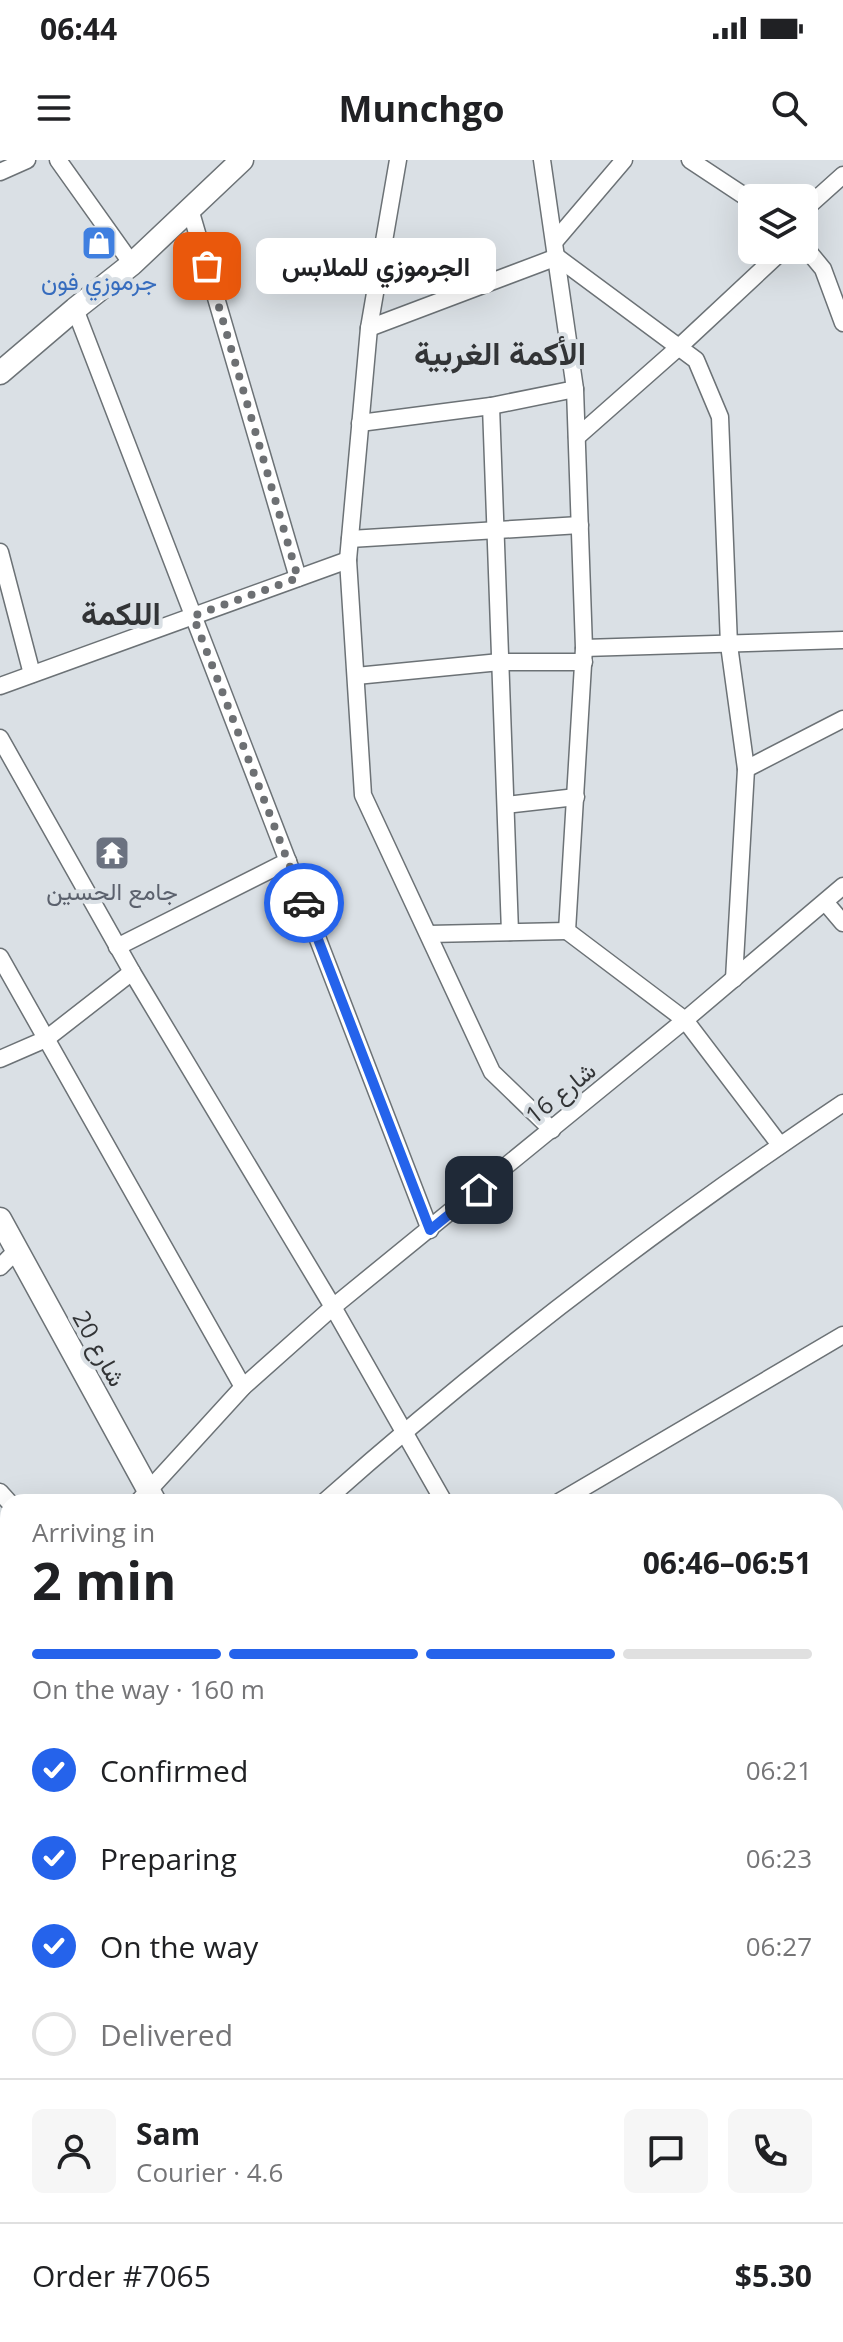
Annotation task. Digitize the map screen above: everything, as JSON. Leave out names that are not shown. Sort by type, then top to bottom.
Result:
[{"type":"street","points":[[0,172],[27,160]]},
{"type":"street","points":[[58,160],[132,264]]},
{"type":"street","points":[[0,373],[132,264],[242,160]]},
{"type":"street","points":[[398,160],[369,328],[348,560],[363,795],[492,1072],[552,1130]]},
{"type":"street","points":[[542,160],[575,389],[580,525],[584,655],[567,931]]},
{"type":"street","points":[[369,328],[556,249],[624,160]]},
{"type":"street","points":[[690,160],[738,192]]},
{"type":"street","points":[[818,197],[843,175]]},
{"type":"street","points":[[190,209],[298,578]]},
{"type":"street","points":[[556,249],[696,360],[720,417],[729,645],[746,769],[734,979]]},
{"type":"street","points":[[818,263],[843,323]]},
{"type":"street","points":[[577,437],[768,264]]},
{"type":"street","points":[[75,309],[430,1230]]},
{"type":"street","points":[[360,423],[491,406],[575,389]]},
{"type":"street","points":[[491,406],[510,932]]},
{"type":"street","points":[[350,539],[580,525]]},
{"type":"street","points":[[0,552],[32,674]]},
{"type":"street","points":[[0,686],[348,560]]},
{"type":"street","points":[[356,676],[584,655],[843,640]]},
{"type":"street","points":[[746,769],[843,719]]},
{"type":"street","points":[[0,738],[117,947],[333,1307],[439,1494]]},
{"type":"street","points":[[506,805],[576,797]]},
{"type":"street","points":[[117,947],[288,861]]},
{"type":"street","name":"شارع 16","points":[[151,1494],[243,1387],[333,1307],[552,1130],[843,886]]},
{"type":"street","points":[[826,903],[843,923]]},
{"type":"street","points":[[429,934],[567,931],[685,1020],[780,1145]]},
{"type":"street","points":[[0,957],[243,1387]]},
{"type":"street","points":[[0,1059],[46,1039],[132,972]]},
{"type":"street","points":[[333,1494],[404,1431],[607,1270],[843,1103]]},
{"type":"street","name":"شارع 20","points":[[0,1219],[144,1494]]},
{"type":"street","points":[[0,1267],[17,1250]]},
{"type":"street","points":[[573,1494],[843,1335]]},
{"type":"way so far","points":[[207,266],[298,578],[193,616],[304,903]]},
{"type":"place","name":"جرموزي فون","points":[[99,243]]},
{"type":"place","name":"الجرموزي للملابس","points":[[207,266]]},
{"type":"place","name":"جامع الحسين","points":[[112,853]]},
{"type":"district","name":"الأكمة الغربية","points":[[500,352]]},
{"type":"district","name":"اللكمة","points":[[121,612]]},
{"type":"route","points":[[304,903],[430,1230],[479,1190]]}]
